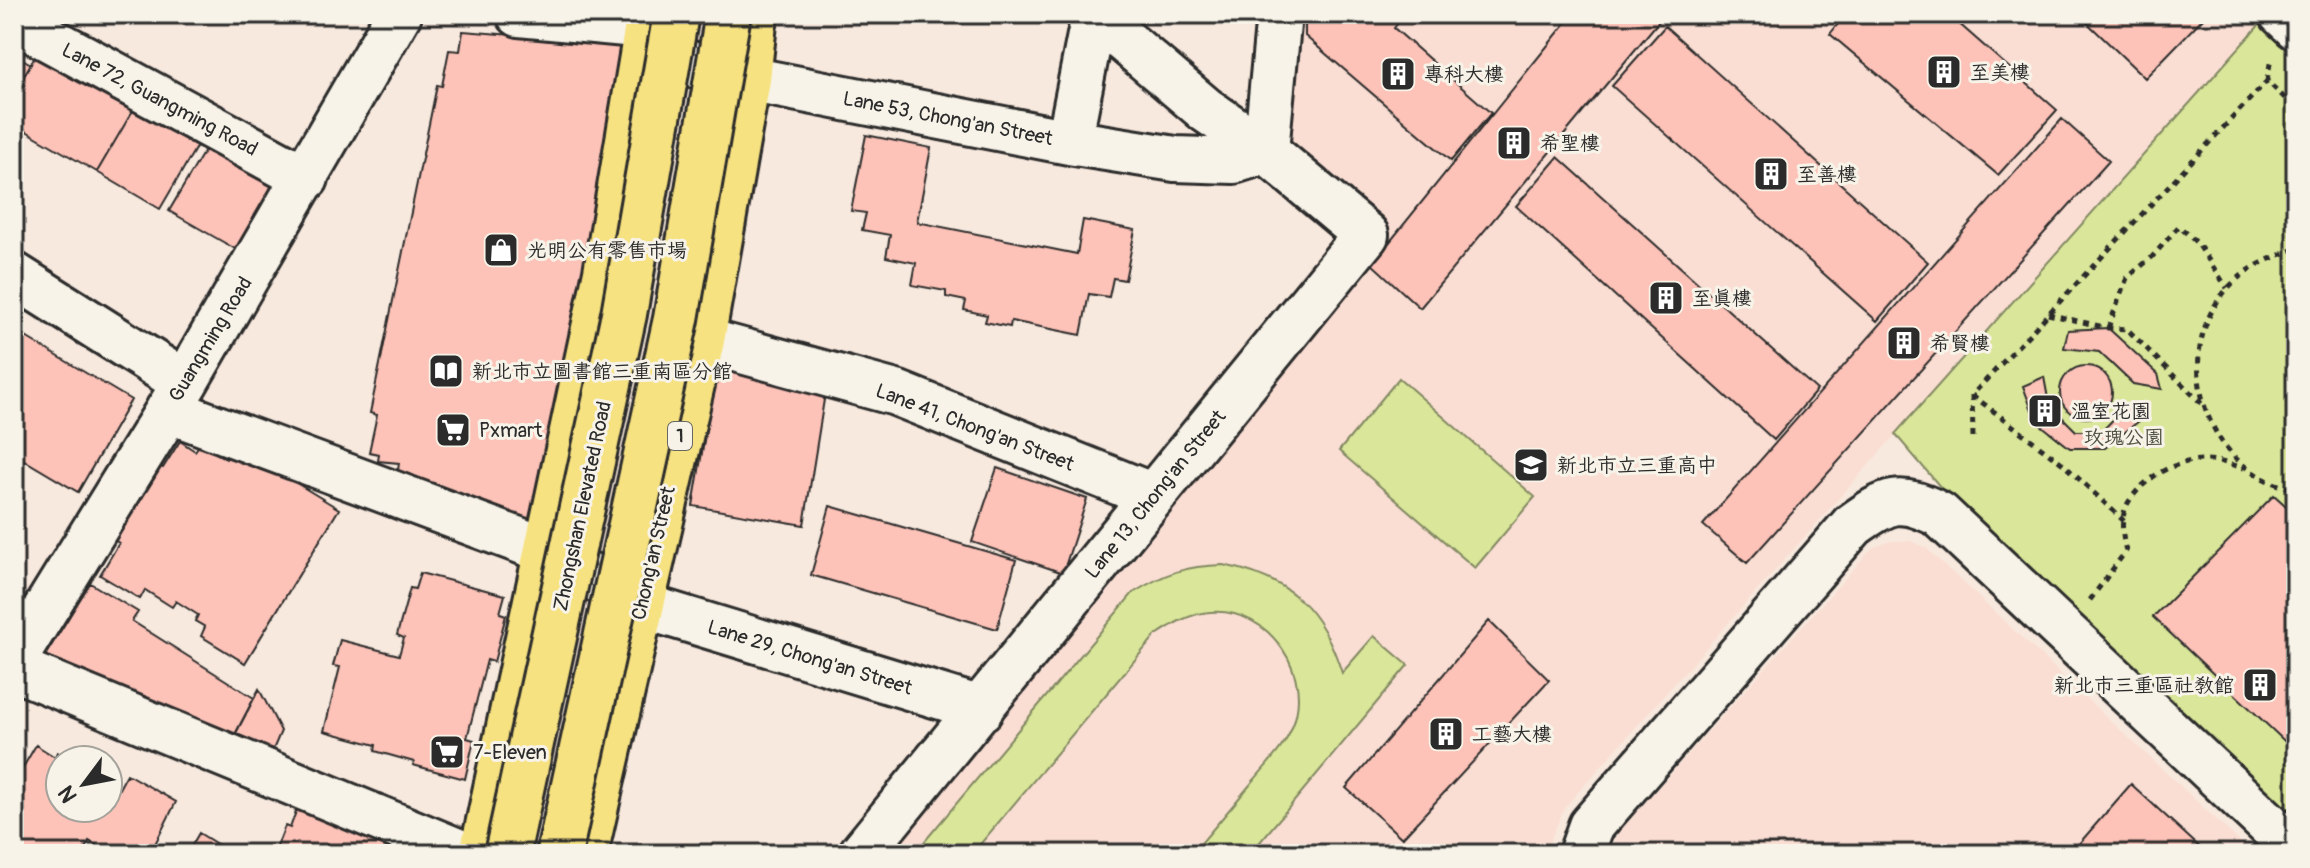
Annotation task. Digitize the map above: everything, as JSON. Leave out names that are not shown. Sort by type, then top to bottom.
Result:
[{"type":"main road","name":"1","points":[[559,854],[676,319],[728,14]]},
{"type":"main road","name":"Chong'an Street","points":[[585,854],[702,340],[748,79],[755,14]]},
{"type":"main road","points":[[482,854],[548,551],[657,18]]},
{"type":"main road","name":"Zhongshan Elevated Road","points":[[507,854],[624,314],[657,18]]},
{"type":"street","name":"Guangming Road","points":[[14,660],[306,178],[399,14]]},
{"type":"street","points":[[519,14],[657,18]]},
{"type":"street","points":[[1069,142],[1093,14],[1206,110],[1266,151],[1279,14]]},
{"type":"street","points":[[2282,14],[2296,27]]},
{"type":"street","name":"Lane 53, Chong'an Street","points":[[657,18],[672,59],[748,79],[1069,142],[1189,159],[1234,161],[1266,151]]},
{"type":"street","name":"Lane 72, Guangming Road","points":[[14,20],[306,178]]},
{"type":"street","name":"Lane 13, Chong'an Street","points":[[861,854],[1366,235],[1266,151]]},
{"type":"street","name":"Lane 29, Chong'an Street","points":[[14,275],[176,396],[548,551],[640,605],[981,709]]},
{"type":"street","name":"Lane 41, Chong'an Street","points":[[702,340],[896,393],[1153,496]]},
{"type":"street","points":[[1581,854],[1591,826],[1853,525],[1879,507],[1910,501],[1939,514],[2296,850]]},
{"type":"street","points":[[14,668],[465,854]]},
{"type":"path","points":[[1973,437],[1972,395],[2267,81],[2296,109]]},
{"type":"path","points":[[2108,328],[2127,278],[2152,257],[2179,226],[2198,244],[2227,288]]},
{"type":"path","points":[[2246,468],[2219,440],[2202,404],[2197,365],[2205,324],[2227,288],[2260,262],[2296,249]]},
{"type":"path","points":[[2047,314],[2108,328],[2127,329],[2202,404]]},
{"type":"path","points":[[1972,395],[2062,463],[2124,521]]},
{"type":"path","points":[[2066,634],[2126,551],[2121,531],[2127,504],[2149,479],[2180,463],[2208,459],[2246,468],[2281,487],[2296,489]]},
{"type":"shaded area","name":"新北市立三重高中","points":[[1296,14],[2251,14],[2261,23],[1565,807],[1544,854],[881,854],[1386,231],[1279,140]]},
{"type":"shaded area","points":[[1891,541],[1911,541],[1925,547],[2253,854],[1612,854],[1617,834],[1872,548]]},
{"type":"green space","name":"玫瑰公園","points":[[2261,23],[2296,56],[2296,824],[2066,634],[1895,434]]},
{"type":"green space","points":[[1399,378],[1535,497],[1475,568],[1339,451]]},
{"type":"green space","points":[[1223,565],[1267,578],[1300,600],[1324,631],[1342,673],[1374,636],[1408,665],[1250,854],[1192,854],[1284,744],[1297,709],[1297,688],[1292,668],[1269,633],[1232,613],[1210,612],[1188,617],[1155,636],[972,854],[914,854],[1133,593],[1176,572]]},
{"type":"building","name":"專科大樓","points":[[1305,14],[1405,14],[1394,28],[1491,113],[1451,161],[1305,36]]},
{"type":"building","name":"希聖樓","points":[[1573,14],[1651,14],[1659,21],[1420,308],[1372,264]]},
{"type":"building","name":"至美樓","points":[[1846,14],[1948,14],[2057,110],[1998,175],[1830,34]]},
{"type":"building","points":[[2078,14],[2207,14],[2145,78]]},
{"type":"building","name":"至善樓","points":[[1665,26],[1928,262],[1877,321],[1612,86]]},
{"type":"building","name":"光明公有零售市場","points":[[463,31],[622,44],[544,510],[526,523],[397,478],[399,463],[378,461],[379,454],[369,452],[377,415],[370,413],[437,85],[442,86],[449,50],[460,51]]},
{"type":"building","points":[[38,51],[139,100],[97,172],[14,124],[14,93]]},
{"type":"building","points":[[14,54],[31,64],[14,93]]},
{"type":"building","points":[[139,100],[202,137],[160,209],[97,172]]},
{"type":"building","name":"希賢樓","points":[[2062,119],[2109,161],[1747,563],[1703,525]]},
{"type":"building","points":[[866,135],[931,148],[917,222],[1077,254],[1083,220],[1135,230],[1125,280],[1113,278],[1109,297],[1089,294],[1081,335],[1011,321],[1010,327],[985,322],[987,315],[964,310],[966,301],[946,297],[946,291],[912,285],[916,263],[886,257],[890,235],[862,230],[866,213],[851,211]]},
{"type":"building","points":[[210,141],[284,185],[244,254],[169,211]]},
{"type":"building","name":"至真樓","points":[[1558,157],[1817,390],[1774,440],[1516,206]]},
{"type":"building","name":"溫室花園","points":[[2108,328],[2158,374],[2162,389],[2133,384],[2099,352],[2064,348],[2068,330]]},
{"type":"building","points":[[14,330],[131,400],[78,492],[14,454]]},
{"type":"building","name":"溫室花園","points":[[2086,366],[2105,373],[2112,392],[2105,411],[2086,418],[2067,411],[2060,392],[2067,373]]},
{"type":"building","points":[[716,369],[826,387],[804,525],[693,506]]},
{"type":"building","name":"溫室花園","points":[[2044,377],[2049,404],[2076,431],[2102,431],[2127,405],[2145,403],[2144,417],[2105,448],[2070,448],[2036,421],[2023,386]]},
{"type":"building","points":[[180,441],[195,451],[200,444],[226,459],[231,451],[261,470],[265,464],[339,509],[245,663],[201,636],[205,627],[195,621],[198,615],[176,601],[172,607],[145,590],[140,599],[100,575],[119,543],[114,540],[159,466],[163,468]]},
{"type":"building","points":[[997,468],[1087,499],[1063,573],[972,542]]},
{"type":"building","name":"新北市三重區社教館","points":[[2274,495],[2296,515],[2296,752],[2153,617]]},
{"type":"building","points":[[830,506],[1016,560],[997,629],[811,575]]},
{"type":"building","points":[[420,573],[505,595],[500,613],[506,615],[494,662],[487,660],[467,738],[474,740],[465,779],[375,751],[376,745],[324,731],[340,667],[333,666],[340,640],[399,655],[404,638],[397,635],[410,588],[415,589]]},
{"type":"building","points":[[90,583],[138,612],[132,621],[254,698],[232,740],[48,662],[46,654]]},
{"type":"building","name":"工藝大樓","points":[[1489,621],[1549,680],[1402,838],[1346,788]]},
{"type":"building","points":[[259,689],[281,731],[270,757],[233,739]]},
{"type":"building","points":[[36,745],[44,750],[44,824],[124,824],[124,779],[127,774],[176,802],[155,844],[160,847],[156,854],[111,854],[89,841],[82,854],[14,854],[14,783]]},
{"type":"building","points":[[2131,784],[2207,854],[2070,854]]},
{"type":"building","points":[[298,806],[422,854],[274,854],[285,826],[290,828]]},
{"type":"building","points":[[199,833],[233,854],[187,854]]},
{"type":"place","name":"至美樓","points":[[1944,72]]},
{"type":"place","name":"專科大樓","points":[[1398,74]]},
{"type":"place","name":"希聖樓","points":[[1514,143]]},
{"type":"place","name":"至善樓","points":[[1771,174]]},
{"type":"place","name":"光明公有零售市場","points":[[501,250]]},
{"type":"place","name":"至真樓","points":[[1666,298]]},
{"type":"place","name":"希賢樓","points":[[1904,343]]},
{"type":"place","name":"新北市立圖書館三重南區分館","points":[[446,371]]},
{"type":"place","name":"溫室花園","points":[[2045,411]]},
{"type":"place","name":"Pxmart","points":[[453,430]]},
{"type":"place","name":"新北市立三重高中","points":[[1531,465]]},
{"type":"place","name":"新北市三重區社教館","points":[[2260,685]]},
{"type":"place","name":"工藝大樓","points":[[1446,734]]},
{"type":"place","name":"7-Eleven","points":[[447,752]]}]
